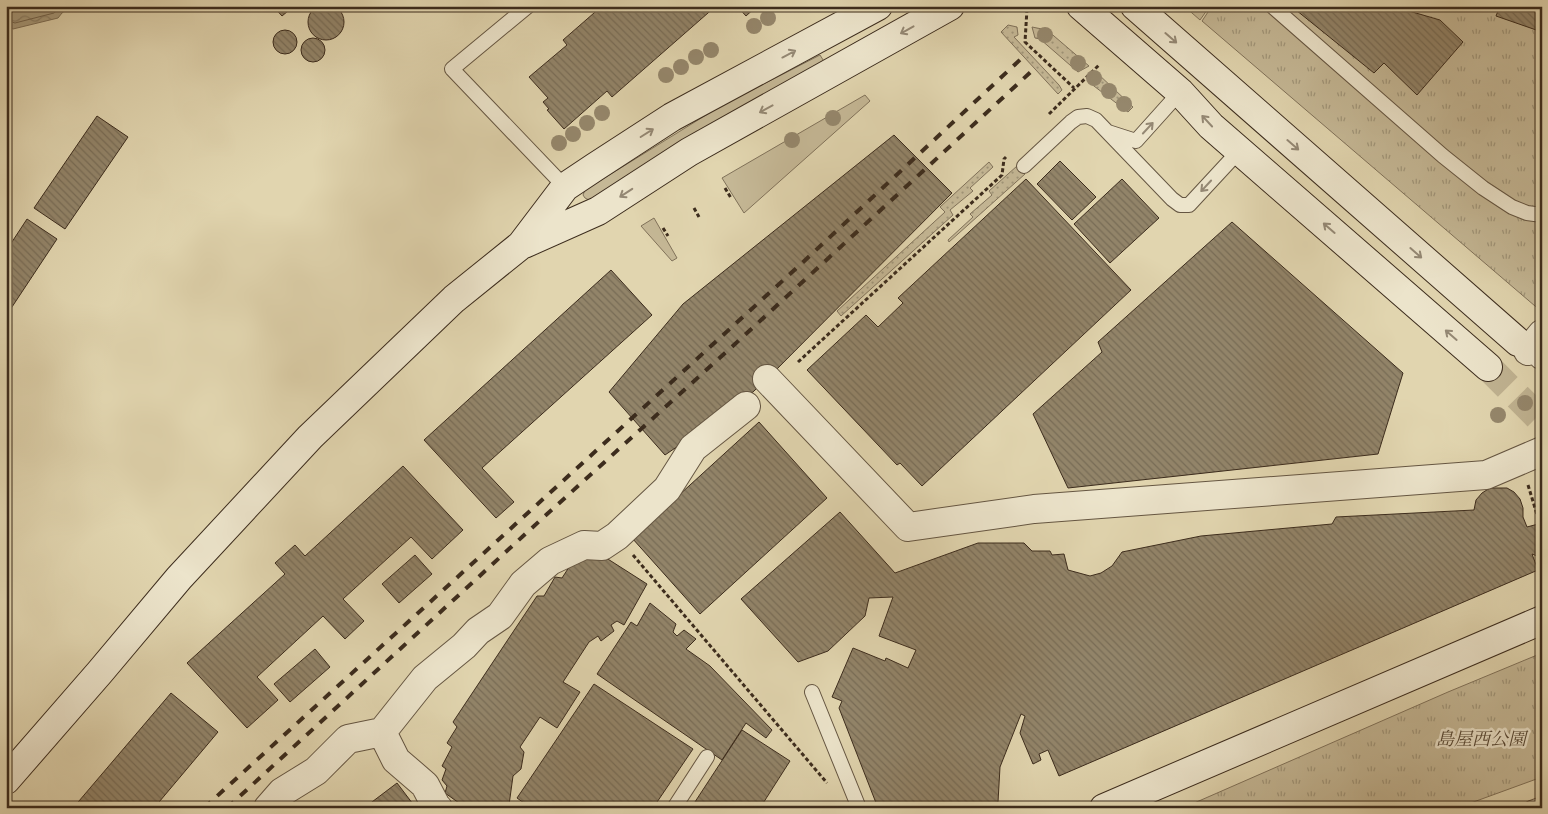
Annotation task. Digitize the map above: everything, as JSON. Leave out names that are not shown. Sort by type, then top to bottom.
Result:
[{"type":"street","points":[[521,246],[566,187],[594,167],[672,117],[878,6]]},
{"type":"street","points":[[6,780],[179,578],[310,437],[454,299],[521,246],[598,211],[689,152],[950,6]]},
{"type":"street","points":[[1081,6],[1180,92],[1211,126],[1239,151],[1488,367]]},
{"type":"street","points":[[1135,6],[1533,349]]},
{"type":"street","points":[[767,379],[908,527],[1034,509],[1486,475],[1530,456]]},
{"type":"street","points":[[268,808],[282,792],[316,771],[348,739],[382,732],[426,678],[478,632],[500,616],[523,584],[550,561],[584,545],[602,546],[616,536],[667,489],[693,448],[746,406]]},
{"type":"street","points":[[1104,808],[1542,620]]},
{"type":"street","points":[[382,732],[396,760],[425,785],[438,808]]},
{"type":"lane","points":[[528,6],[452,70],[566,187]]},
{"type":"lane","points":[[1272,6],[1443,156],[1483,188],[1512,207],[1542,215]]},
{"type":"lane","points":[[1108,132],[1136,141],[1180,92]]},
{"type":"lane","points":[[1024,166],[1078,117],[1087,116],[1096,120],[1172,199],[1180,205],[1189,205],[1239,151]]},
{"type":"lane","points":[[812,692],[859,808]]},
{"type":"lane","points":[[674,808],[708,757]]},
{"type":"lane","points":[[1531,808],[1542,804]]},
{"type":"path","points":[[1027,9],[1025,42],[1074,88]]},
{"type":"path","points":[[1046,117],[1099,65]]},
{"type":"path","points":[[798,362],[1002,175],[1004,159],[1011,152]]},
{"type":"path","points":[[725,188],[731,198]]},
{"type":"path","points":[[694,208],[699,217]]},
{"type":"path","points":[[663,228],[668,236]]},
{"type":"path","points":[[1530,456],[1529,488],[1542,531]]},
{"type":"path","points":[[616,536],[827,784]]},
{"type":"green space","points":[[1184,6],[1210,6],[1200,20]]},
{"type":"green space","points":[[1212,6],[1542,6],[1542,312],[1202,21]]},
{"type":"green space","points":[[1008,25],[1017,27],[1018,35],[1014,37],[1059,85],[1062,90],[1058,94],[1001,32]]},
{"type":"green space","points":[[1032,27],[1047,30],[1089,66],[1078,72],[1040,39],[1035,38]]},
{"type":"green space","points":[[820,55],[825,63],[589,200],[583,195],[585,190],[719,107]]},
{"type":"green space","points":[[1096,72],[1133,107],[1128,112],[1090,83],[1089,79]]},
{"type":"green space","points":[[865,95],[870,101],[744,213],[722,178]]},
{"type":"green space","points":[[989,162],[993,167],[970,188],[973,191],[950,210],[953,215],[841,316],[837,311],[945,212],[940,207]]},
{"type":"green space","points":[[1017,166],[1025,174],[949,242],[948,240],[973,217],[970,214],[992,195],[989,191]]},
{"type":"green space","points":[[654,218],[677,258],[672,261],[641,226]]},
{"type":"green space","name":"島屋西公園","points":[[1542,653],[1542,777],[1457,808],[1194,808],[1192,804],[1448,692]]},
{"type":"water","points":[[6,6],[71,6],[58,18],[13,29],[6,24]]},
{"type":"building","points":[[326,4],[339,9],[344,22],[339,35],[326,40],[313,35],[308,22],[313,9]]},
{"type":"building","points":[[273,6],[294,6],[282,16]]},
{"type":"building","points":[[602,6],[716,6],[612,97],[607,91],[564,129],[547,110],[549,109],[543,102],[548,98],[529,77],[567,45],[563,40]]},
{"type":"building","points":[[737,6],[757,6],[746,16]]},
{"type":"building","points":[[1291,6],[1409,6],[1409,11],[1440,20],[1463,42],[1417,95],[1384,63],[1374,73]]},
{"type":"building","points":[[1500,6],[1542,6],[1542,32],[1496,16]]},
{"type":"building","points":[[285,30],[294,33],[297,42],[294,51],[285,54],[276,51],[273,42],[276,33]]},
{"type":"building","points":[[313,38],[322,41],[325,50],[322,59],[313,62],[304,59],[301,50],[304,41]]},
{"type":"building","points":[[97,116],[128,137],[65,229],[34,208]]},
{"type":"building","points":[[894,135],[952,193],[742,402],[665,455],[609,392],[683,304]]},
{"type":"building","points":[[1060,161],[1096,197],[1072,220],[1037,184]]},
{"type":"building","points":[[1026,179],[1131,290],[922,486],[900,463],[897,465],[807,370],[866,315],[878,327],[903,303],[898,298]]},
{"type":"building","points":[[1122,179],[1159,218],[1110,263],[1074,224]]},
{"type":"building","points":[[27,219],[57,239],[6,316],[6,251]]},
{"type":"building","points":[[1232,222],[1403,373],[1378,454],[1068,488],[1033,414],[1102,352],[1098,342]]},
{"type":"building","points":[[611,270],[652,315],[482,468],[514,502],[496,518],[424,440]]},
{"type":"building","points":[[759,422],[827,498],[700,614],[632,538]]},
{"type":"building","points":[[403,466],[463,530],[432,559],[411,537],[343,599],[364,621],[345,639],[323,616],[257,677],[278,700],[247,728],[187,663],[285,574],[275,563],[295,545],[305,556]]},
{"type":"building","points":[[1490,488],[1507,488],[1514,492],[1520,499],[1527,527],[1542,523],[1542,558],[1532,554],[1538,570],[1059,776],[1048,750],[1039,754],[1041,760],[1033,764],[1020,733],[1025,716],[1021,714],[1000,767],[998,802],[983,808],[878,808],[839,708],[842,701],[832,697],[853,648],[885,661],[886,658],[908,668],[916,650],[879,636],[893,597],[869,598],[865,616],[828,651],[798,662],[741,599],[840,512],[895,573],[978,543],[1024,543],[1032,551],[1050,551],[1052,555],[1064,554],[1068,570],[1090,576],[1101,573],[1112,566],[1122,552],[1201,536],[1332,524],[1336,517],[1474,510],[1476,500]]},
{"type":"building","points":[[589,547],[647,584],[624,625],[617,621],[611,625],[614,631],[601,641],[598,636],[589,642],[563,682],[580,692],[557,728],[540,717],[520,747],[524,752],[521,769],[513,776],[508,808],[466,808],[445,793],[447,786],[442,780],[446,769],[442,766],[452,747],[447,743],[457,727],[453,722],[537,596],[544,596],[555,577],[562,578],[573,561]]},
{"type":"building","points":[[415,555],[432,574],[399,603],[382,584]]},
{"type":"building","points":[[650,603],[676,624],[673,632],[677,636],[684,630],[696,639],[686,649],[710,666],[772,730],[766,738],[746,723],[722,760],[597,674],[631,622],[637,626]]},
{"type":"building","points":[[315,649],[330,667],[290,702],[274,684]]},
{"type":"building","points":[[594,684],[693,749],[653,808],[531,808],[517,798]]},
{"type":"building","points":[[171,693],[218,732],[154,808],[73,808]]},
{"type":"building","points":[[742,730],[790,761],[760,808],[691,808]]},
{"type":"building","points":[[397,783],[416,808],[364,808]]},
{"type":"tunnel","points":[[1488,367],[1542,421]]},
{"type":"railway","points":[[204,808],[801,264],[1023,57]]},
{"type":"railway","points":[[227,808],[1034,69]]}]
